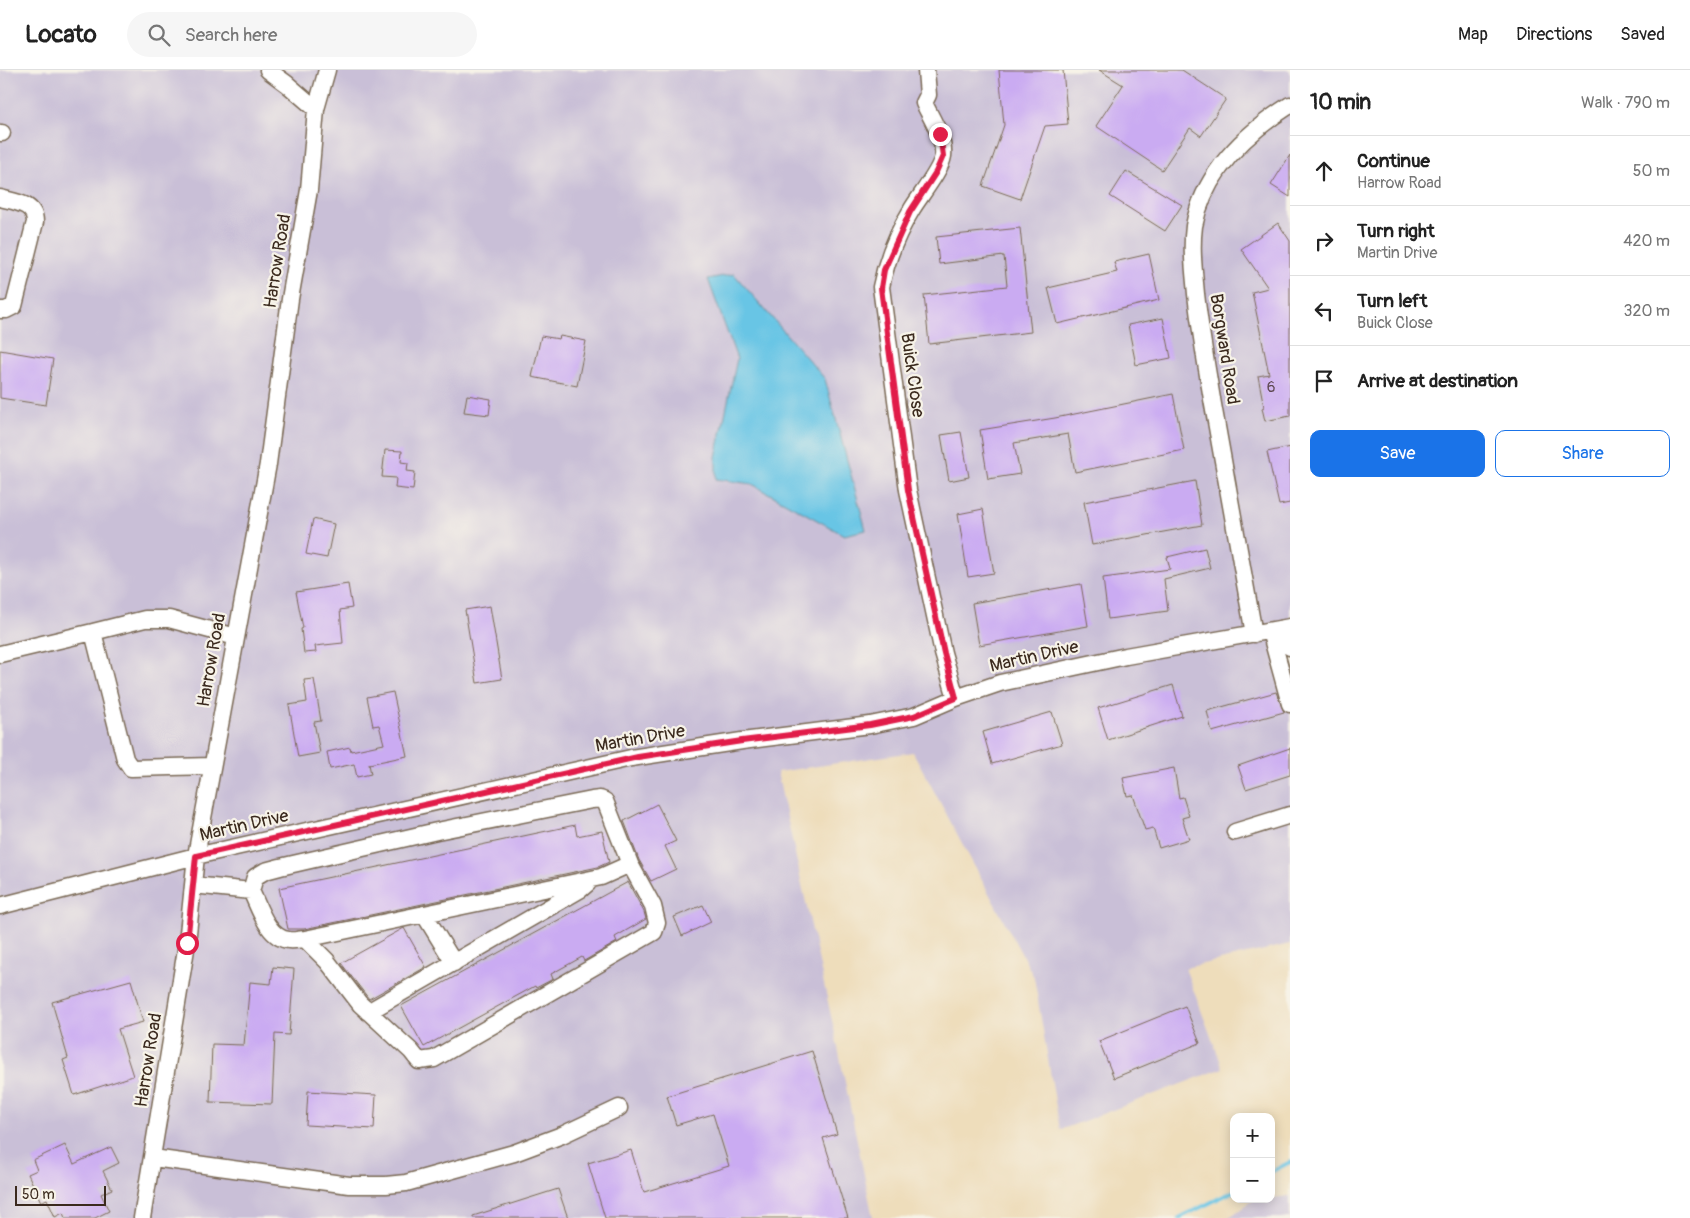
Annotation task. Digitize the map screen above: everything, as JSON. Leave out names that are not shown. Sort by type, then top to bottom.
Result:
[{"type":"street","points":[[268,70],[316,109]]},
{"type":"street","name":"Harrow Road","points":[[142,1218],[187,943],[196,856],[272,438],[290,299],[309,190],[316,109],[327,70]]},
{"type":"street","name":"Buick Close","points":[[926,70],[928,95],[924,103],[940,134],[943,156],[936,172],[910,212],[884,270],[881,288],[908,490],[944,653],[956,698]]},
{"type":"street","name":"Borgward Road","points":[[1275,630],[1201,336],[1192,254],[1194,225],[1204,196],[1221,164],[1245,138],[1275,114],[1290,105]]},
{"type":"street","points":[[0,198],[28,206],[32,210],[35,222],[14,306],[6,310],[0,310]]},
{"type":"street","points":[[0,654],[145,619],[169,619],[236,638]]},
{"type":"street","points":[[1275,630],[1290,647]]},
{"type":"street","points":[[1275,630],[1290,704]]},
{"type":"street","name":"Martin Drive","points":[[0,906],[196,856],[638,757],[742,741],[870,725],[914,716],[956,698],[1000,683],[1126,656],[1275,630]]},
{"type":"street","points":[[93,632],[125,759],[131,768],[212,766]]},
{"type":"street","points":[[305,939],[327,961],[360,1004],[419,1061],[434,1058],[654,932],[657,923],[653,906],[630,864],[605,801],[600,799],[437,831],[280,867],[265,871],[255,877],[250,891],[272,933],[287,940],[305,939],[601,877]]},
{"type":"street","points":[[1235,832],[1290,815]]},
{"type":"street","points":[[368,1012],[581,889],[588,883],[630,864]]},
{"type":"street","points":[[193,885],[250,891]]},
{"type":"street","points":[[424,914],[454,963]]},
{"type":"street","points":[[153,1158],[349,1185],[406,1183],[514,1153],[619,1108]]},
{"type":"shaded area","points":[[0,70],[1290,70],[1290,944],[1185,968],[1223,1068],[1060,1130],[1034,977],[913,752],[777,772],[837,1043],[873,1218],[0,1218]]},
{"type":"shaded area","points":[[1290,1196],[1290,1218],[1228,1218],[1249,1203],[1275,1203],[1275,1198]]},
{"type":"water","points":[[734,274],[825,379],[866,530],[844,535],[752,484],[716,479],[716,457],[737,359],[708,279]]},
{"type":"building","points":[[999,70],[1063,70],[1068,124],[1045,126],[1020,199],[983,186],[1004,125]]},
{"type":"building","points":[[1099,70],[1182,70],[1226,99],[1201,136],[1190,128],[1162,170],[1096,126],[1123,85]]},
{"type":"building","points":[[1290,155],[1290,197],[1271,185]]},
{"type":"building","points":[[1126,171],[1182,205],[1165,231],[1110,196]]},
{"type":"building","points":[[1278,223],[1290,241],[1290,416],[1265,421],[1258,376],[1269,374],[1252,292],[1268,288],[1241,249]]},
{"type":"building","points":[[1020,228],[1031,332],[929,344],[924,295],[1007,286],[1004,256],[939,264],[936,237]]},
{"type":"building","points":[[1149,254],[1159,300],[1057,324],[1048,288],[1117,272],[1114,262]]},
{"type":"building","points":[[1163,318],[1171,358],[1136,365],[1128,325]]},
{"type":"building","points":[[541,336],[559,339],[560,336],[586,341],[577,386],[532,377]]},
{"type":"building","points":[[0,350],[53,359],[46,405],[0,398]]},
{"type":"building","points":[[1173,394],[1184,450],[1075,472],[1068,434],[1014,443],[1020,474],[988,479],[980,430],[1055,418]]},
{"type":"building","points":[[467,395],[491,399],[489,415],[464,412]]},
{"type":"building","points":[[961,432],[969,477],[949,481],[941,435]]},
{"type":"building","points":[[1290,447],[1290,503],[1279,505],[1267,452]]},
{"type":"building","points":[[385,450],[402,451],[401,462],[408,463],[407,471],[415,472],[413,490],[395,488],[396,478],[382,477]]},
{"type":"building","points":[[1195,481],[1202,525],[1092,545],[1084,502]]},
{"type":"building","points":[[983,509],[994,573],[968,577],[958,514]]},
{"type":"building","points":[[313,519],[334,524],[327,558],[306,554]]},
{"type":"building","points":[[1205,548],[1210,568],[1164,579],[1168,611],[1108,619],[1103,578],[1170,569],[1167,557]]},
{"type":"building","points":[[348,584],[352,608],[340,610],[343,643],[315,646],[316,652],[304,653],[301,629],[303,628],[296,592]]},
{"type":"building","points":[[1081,584],[1088,626],[979,645],[972,603]]},
{"type":"building","points":[[490,606],[502,679],[477,683],[465,610]]},
{"type":"building","points":[[314,679],[321,721],[314,722],[320,753],[298,757],[289,705],[307,702],[304,680]]},
{"type":"building","points":[[1173,685],[1182,716],[1108,740],[1098,708]]},
{"type":"building","points":[[393,692],[407,756],[369,764],[371,774],[357,777],[354,764],[330,769],[327,752],[350,747],[351,751],[384,744],[379,725],[373,726],[367,697]]},
{"type":"building","points":[[1276,692],[1284,712],[1212,732],[1207,711]]},
{"type":"building","points":[[1052,712],[1062,744],[992,764],[983,732]]},
{"type":"building","points":[[1290,748],[1290,775],[1246,789],[1238,766]]},
{"type":"building","points":[[1174,768],[1179,798],[1183,797],[1189,816],[1182,818],[1189,839],[1159,848],[1153,828],[1145,830],[1133,795],[1127,796],[1123,778]]},
{"type":"building","points":[[657,804],[676,841],[665,846],[676,869],[651,881],[639,860],[624,821]]},
{"type":"building","points":[[575,825],[577,836],[602,831],[609,862],[598,867],[304,929],[288,929],[279,888]]},
{"type":"building","points":[[628,882],[646,919],[615,937],[617,942],[584,961],[582,957],[551,974],[553,979],[536,988],[535,986],[424,1047],[401,1006]]},
{"type":"building","points":[[703,905],[711,922],[682,936],[674,917]]},
{"type":"building","points":[[404,928],[426,967],[369,999],[341,963]]},
{"type":"building","points":[[273,967],[294,969],[289,1035],[275,1034],[272,1104],[210,1102],[212,1044],[244,1045],[250,982],[271,984]]},
{"type":"building","points":[[131,980],[143,1022],[118,1029],[133,1076],[74,1095],[63,1060],[68,1058],[52,1002]]},
{"type":"building","points":[[1185,1006],[1200,1043],[1114,1078],[1099,1041]]},
{"type":"building","points":[[812,1051],[837,1134],[823,1138],[848,1218],[605,1218],[588,1163],[631,1150],[644,1192],[729,1166],[713,1114],[676,1125],[667,1096]]},
{"type":"building","points":[[308,1091],[376,1095],[374,1129],[306,1125]]},
{"type":"building","points":[[65,1145],[74,1164],[111,1147],[119,1163],[103,1171],[112,1189],[101,1194],[109,1211],[95,1218],[65,1218],[63,1213],[55,1217],[47,1199],[41,1202],[28,1174],[37,1170],[33,1160]]},
{"type":"building","points":[[558,1189],[568,1218],[473,1218],[473,1216]]},
{"type":"waterway","points":[[1275,1170],[1290,1162]]},
{"type":"waterway","points":[[1179,1218],[1230,1193]]},
{"type":"route","points":[[187,943],[196,856],[638,757],[742,741],[870,725],[914,716],[956,698],[944,653],[908,490],[881,288],[884,270],[910,212],[936,172],[943,156],[940,134]]}]
